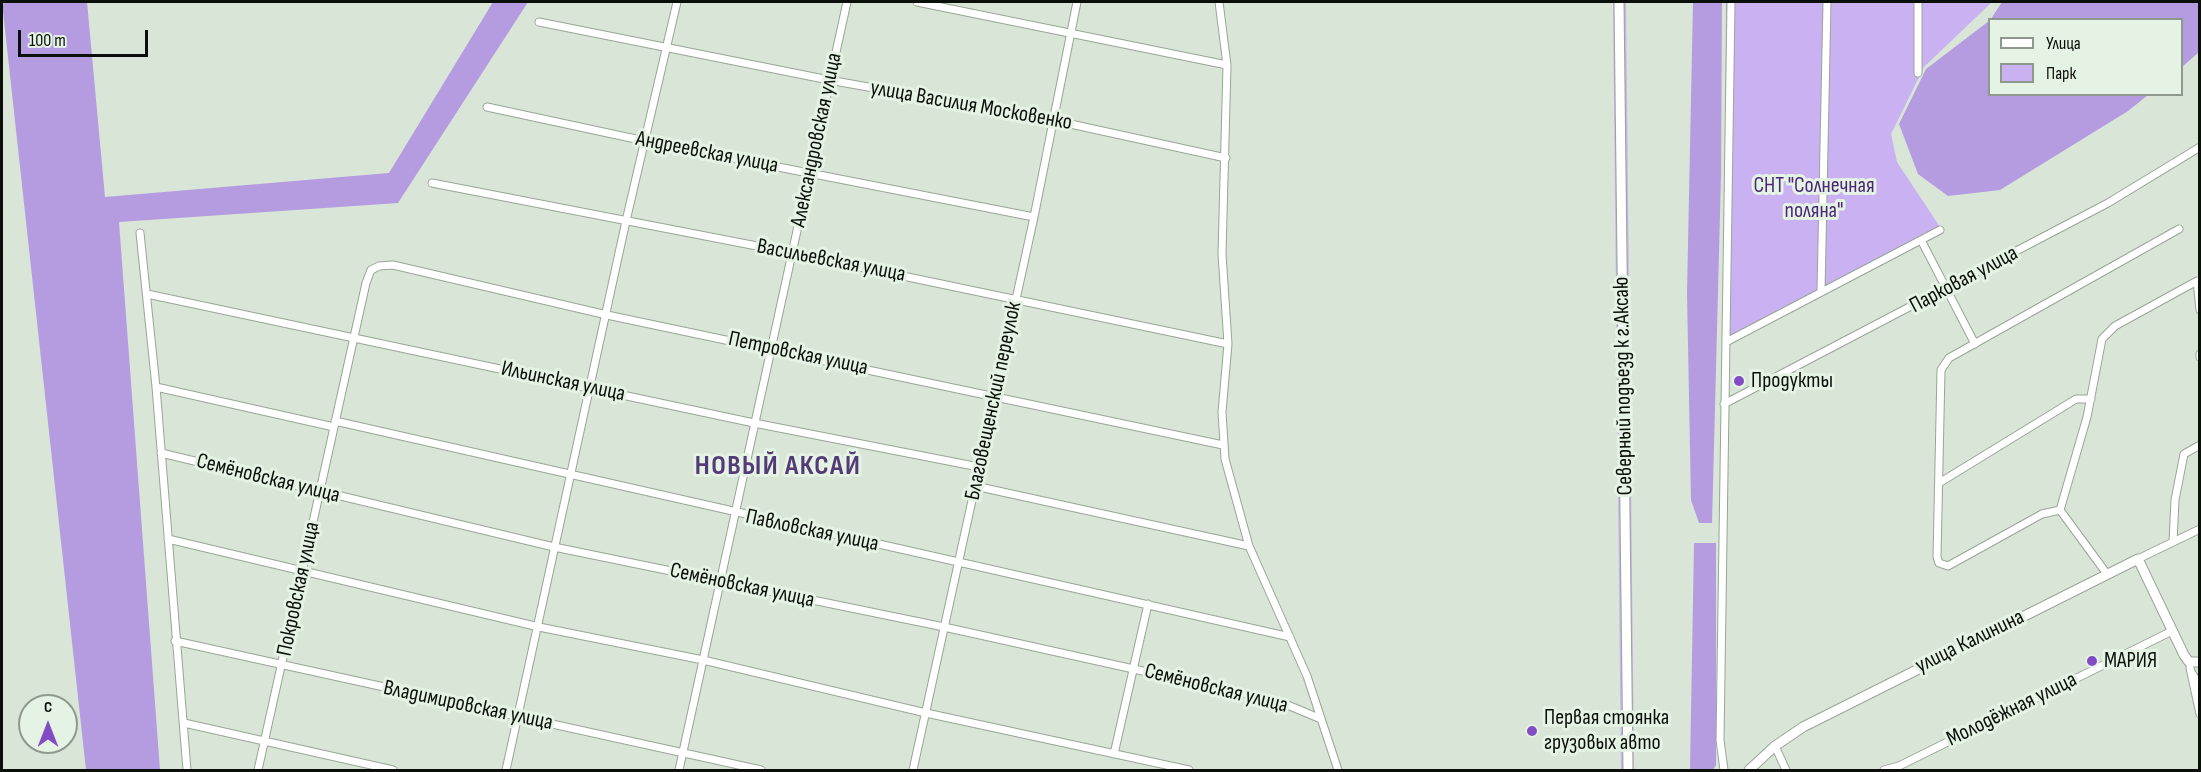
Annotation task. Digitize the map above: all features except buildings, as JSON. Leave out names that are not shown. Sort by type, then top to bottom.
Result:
[{"type":"street","points":[[506,771],[626,220],[677,2]]},
{"type":"street","name":"Александровская улица","points":[[680,771],[847,2]]},
{"type":"street","points":[[917,2],[1071,31],[1227,65]]},
{"type":"street","name":"Благовещенский переулок","points":[[913,771],[1034,217],[1077,2]]},
{"type":"street","points":[[1219,2],[1227,65],[1222,254],[1228,344],[1222,411],[1227,474],[1249,546],[1290,637],[1338,771]]},
{"type":"street","name":"Северный подъезд к г.Аксаю","points":[[1620,2],[1628,771]]},
{"type":"street","points":[[1724,771],[1720,740],[1724,404],[1728,341],[1731,2]]},
{"type":"street","points":[[1821,291],[1827,2]]},
{"type":"street","points":[[1918,2],[1918,73]]},
{"type":"street","name":"улица Василия Московенко","points":[[539,22],[829,80],[1052,120],[1226,158]]},
{"type":"street","name":"Андреевская улица","points":[[487,107],[645,141],[1034,217]]},
{"type":"street","name":"Парковая улица","points":[[1724,404],[1946,290],[2108,203],[2199,147]]},
{"type":"street","name":"Васильевская улица","points":[[432,183],[793,253],[1228,344]]},
{"type":"street","points":[[1728,341],[1940,230]]},
{"type":"street","points":[[2060,510],[2042,514],[1948,566],[1939,562],[1937,557],[1941,370],[1949,358],[2179,230]]},
{"type":"street","points":[[140,233],[156,387],[187,771]]},
{"type":"street","points":[[1921,240],[1975,344]]},
{"type":"street","name":"Петровская улица","points":[[373,268],[393,265],[607,315],[996,395],[1223,445]]},
{"type":"street","name":"Покровская улица","points":[[258,771],[366,283],[373,268]]},
{"type":"street","points":[[2060,510],[2091,399],[2102,339],[2107,331],[2197,281],[2199,310]]},
{"type":"street","name":"Ильинская улица","points":[[147,294],[754,423],[979,467]]},
{"type":"street","name":"Павловская улица","points":[[156,387],[570,474],[736,514],[1148,603],[1290,637]]},
{"type":"street","points":[[1939,483],[2076,399],[2091,399]]},
{"type":"street","points":[[2173,542],[2175,500],[2184,454],[2199,446]]},
{"type":"street","name":"Семёновская улица","points":[[161,453],[554,547],[944,627],[1278,701],[1321,719]]},
{"type":"street","points":[[975,486],[1249,546]]},
{"type":"street","points":[[2060,510],[2107,574]]},
{"type":"street","name":"улица Калинина","points":[[1749,771],[1775,746],[1814,721],[2199,529]]},
{"type":"street","points":[[168,539],[539,627],[703,660],[926,713],[1189,771]]},
{"type":"street","points":[[2138,559],[2199,686]]},
{"type":"street","points":[[1114,753],[1148,603]]},
{"type":"street","name":"Молодёжная улица","points":[[1884,771],[1900,768],[2172,631]]},
{"type":"street","name":"Владимировская улица","points":[[175,641],[762,771]]},
{"type":"street","points":[[2189,665],[2199,662]]},
{"type":"street","points":[[2189,665],[2199,714]]},
{"type":"street","points":[[184,723],[393,771]]},
{"type":"street","points":[[1775,746],[1786,771]]},
{"type":"green space","points":[[1613,2],[1616,2],[1624,770],[1621,770]]},
{"type":"green space","points":[[1623,2],[1626,2],[1634,770],[1632,770]]},
{"type":"green space","name":"СНТ \"Солнечная поляна\"","points":[[1726,2],[1992,2],[1924,67],[1891,134],[1897,162],[1944,233],[1724,347]]},
{"type":"shaded area","points":[[2,2],[87,2],[105,197],[389,173],[493,2],[528,2],[398,203],[119,222],[160,770],[86,770]]},
{"type":"shaded area","points":[[1693,2],[1722,2],[1721,175],[1712,523],[1699,523],[1691,500],[1687,293]]},
{"type":"shaded area","points":[[2002,2],[2199,2],[2199,52],[2183,66],[2183,18],[1992,18]]},
{"type":"shaded area","points":[[1988,22],[1988,96],[2147,96],[2128,111],[2000,190],[1948,196],[1918,174],[1899,124],[1926,69]]},
{"type":"shaded area","points":[[1694,543],[1716,543],[1716,765],[1713,770],[1690,770]]},
{"type":"place","name":"Продукты","points":[[1739,381]]},
{"type":"place","name":"МАРИЯ","points":[[2092,661]]},
{"type":"place","name":"Первая стоянка грузовых авто","points":[[1532,731]]},
{"type":"district","name":"НОВЫЙ АКСАЙ","points":[[778,467]]}]
